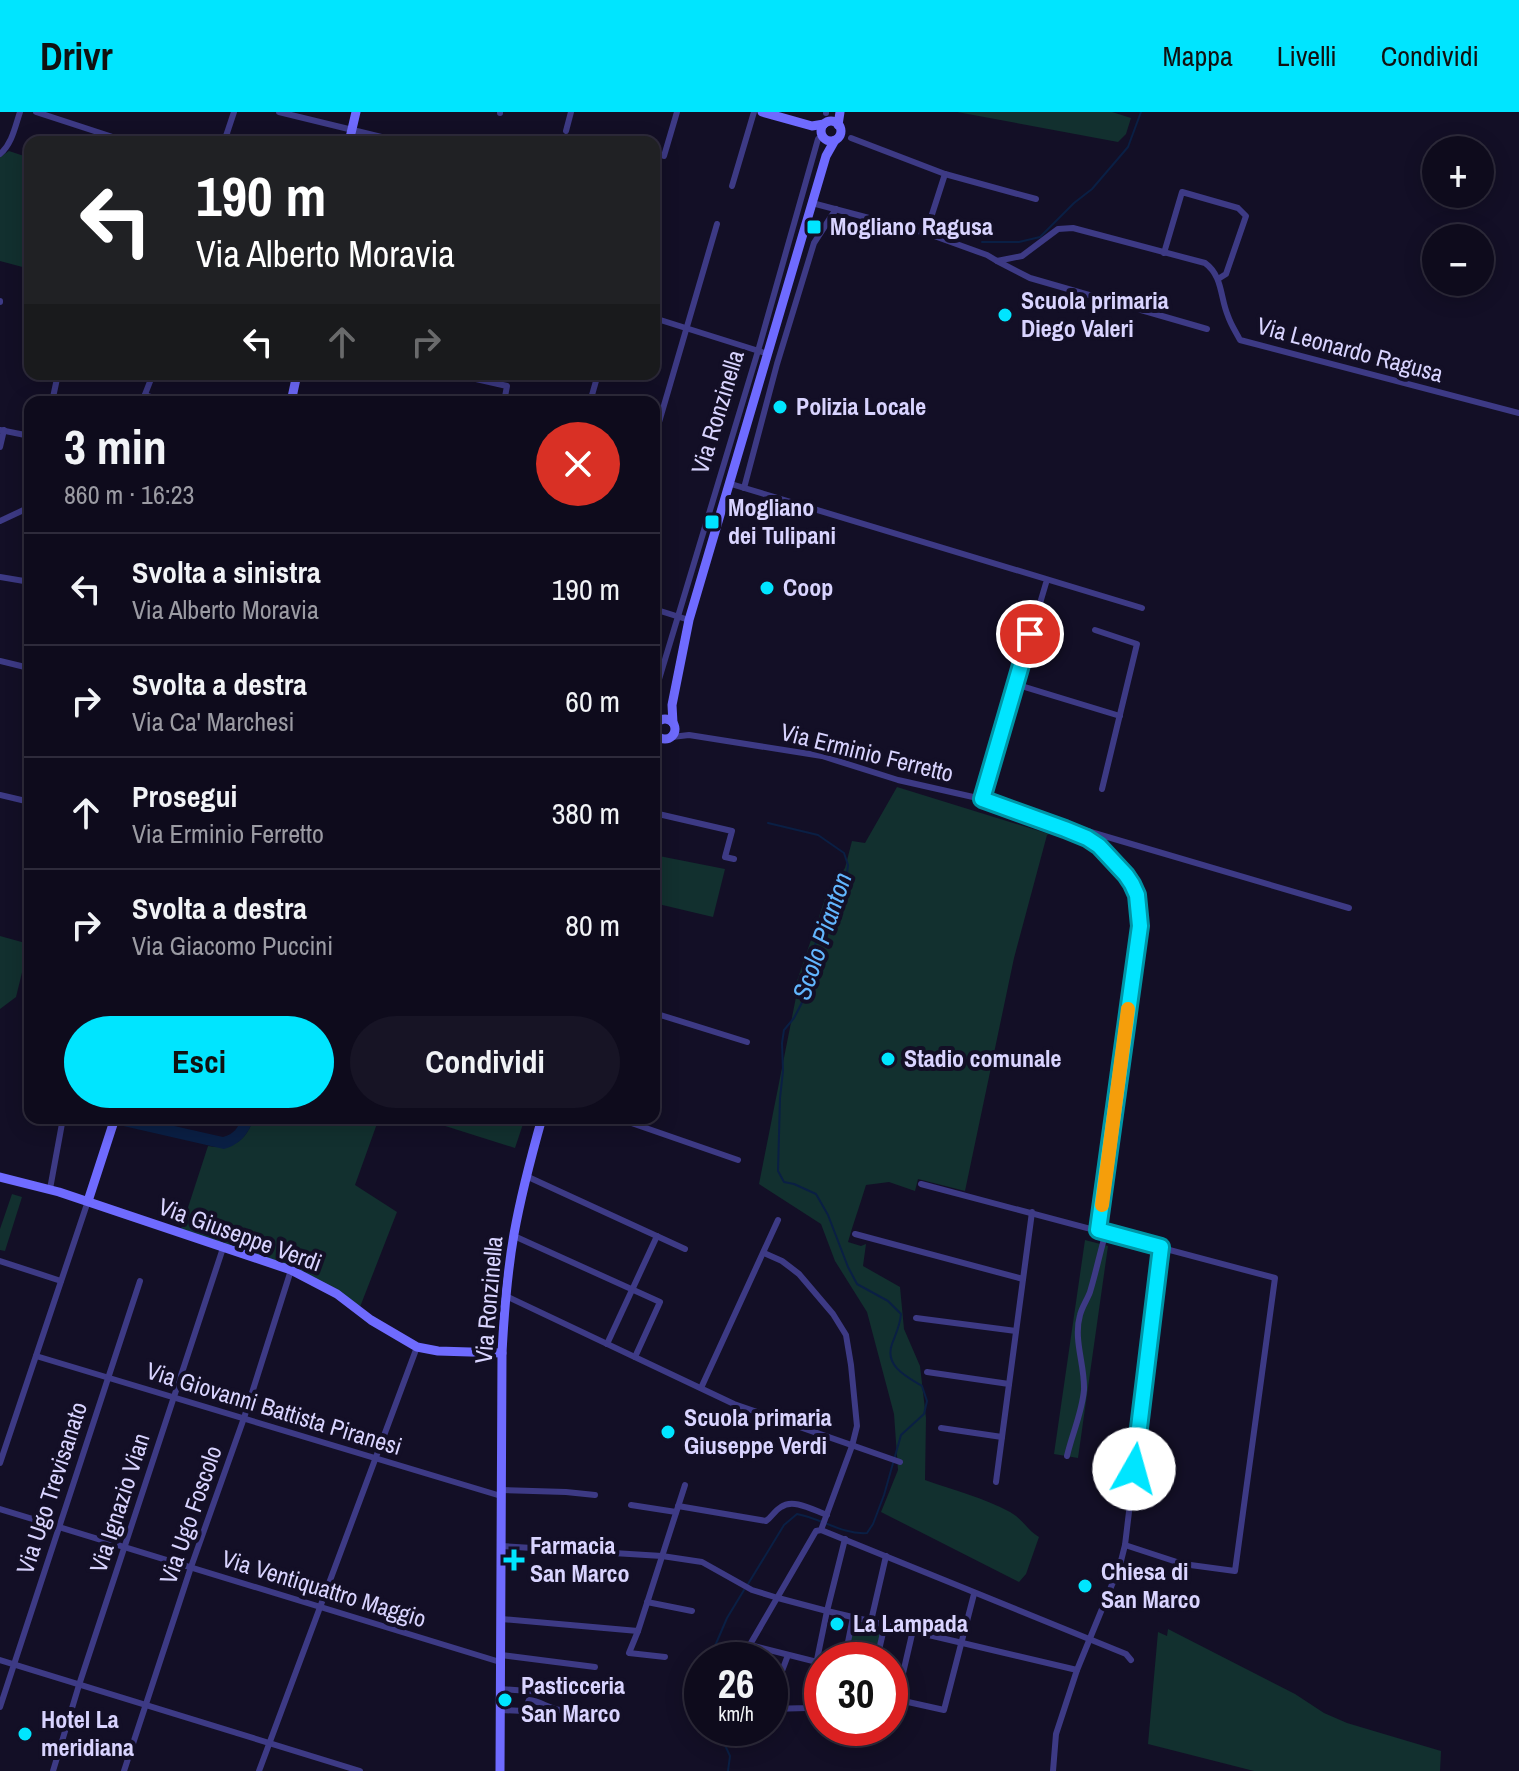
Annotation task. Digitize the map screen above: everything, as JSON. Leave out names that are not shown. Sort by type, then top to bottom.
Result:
[{"type":"street","points":[[2,152],[12,138],[20,112]]},
{"type":"street","points":[[36,112],[110,136]]},
{"type":"street","points":[[226,136],[234,112]]},
{"type":"street","points":[[279,112],[377,136]]},
{"type":"street","points":[[350,136],[356,112]]},
{"type":"street","points":[[566,131],[571,112]]},
{"type":"street","points":[[660,155],[664,156],[677,112]]},
{"type":"street","points":[[732,186],[754,112]]},
{"type":"street","points":[[762,112],[812,126],[827,123],[829,141],[835,140]]},
{"type":"street","name":"Via Ronzinella","points":[[660,748],[675,732],[672,712],[689,620],[826,156],[840,133],[838,125],[827,123]]},
{"type":"street","name":"Via Ronzinella","points":[[826,156],[827,123]]},
{"type":"street","name":"Via Ronzinella","points":[[660,676],[827,123]]},
{"type":"street","points":[[851,138],[945,174],[1036,199]]},
{"type":"street","points":[[926,233],[945,174]]},
{"type":"street","points":[[997,261],[1022,256],[1058,229],[1073,228],[1164,253],[1205,263],[1218,279],[1226,274],[1246,216],[1238,208],[1182,192],[1164,253]]},
{"type":"street","points":[[812,203],[926,233],[987,255],[1030,278],[1207,329]]},
{"type":"street","points":[[744,488],[814,243],[836,209]]},
{"type":"street","points":[[660,419],[717,224]]},
{"type":"street","name":"Via Leonardo Ragusa","points":[[1218,279],[1227,315],[1240,340],[1519,413]]},
{"type":"street","points":[[660,320],[769,354]]},
{"type":"street","points":[[480,380],[507,386],[505,396]]},
{"type":"street","points":[[0,447],[2,430],[24,435]]},
{"type":"street","name":"Via Ronzinella","points":[[731,484],[1142,608]]},
{"type":"street","points":[[0,521],[24,510]]},
{"type":"street","points":[[0,577],[24,581]]},
{"type":"street","points":[[982,799],[1046,583]]},
{"type":"street","points":[[660,611],[689,620]]},
{"type":"street","points":[[1095,630],[1137,644],[1102,789]]},
{"type":"street","points":[[0,661],[24,667]]},
{"type":"street","points":[[1015,684],[1120,716]]},
{"type":"street","name":"Via Ronzinella","points":[[660,719],[674,698]]},
{"type":"street","points":[[660,720],[666,719],[674,724]]},
{"type":"street","name":"Via Erminio Ferretto","points":[[674,724],[680,731],[697,736]]},
{"type":"street","name":"Via Erminio Ferretto","points":[[669,738],[697,736],[822,756],[886,776],[982,799],[1065,829],[1077,828],[1349,908]]},
{"type":"street","points":[[660,738],[669,738]]},
{"type":"street","points":[[0,795],[24,801]]},
{"type":"street","points":[[660,814],[732,831],[725,857],[734,859]]},
{"type":"street","points":[[1065,829],[1099,846],[1126,875],[1137,895],[1140,926],[1102,1231],[1089,1292],[1080,1315],[1078,1332],[1084,1388],[1078,1422],[1067,1456]]},
{"type":"street","points":[[660,1015],[747,1042]]},
{"type":"street","points":[[50,1189],[62,1124]]},
{"type":"street","points":[[0,1463],[113,1124]]},
{"type":"street","name":"Via Ronzinella","points":[[500,1771],[502,1353],[514,1236],[540,1124]]},
{"type":"street","points":[[634,1124],[738,1160]]},
{"type":"street","points":[[526,1176],[685,1249]]},
{"type":"street","name":"Via Giuseppe Verdi","points":[[0,1177],[88,1201],[291,1270],[337,1294],[371,1320],[417,1347],[438,1351],[502,1353]]},
{"type":"street","points":[[921,1184],[1275,1278],[1235,1571],[1183,1564],[1125,1545]]},
{"type":"street","points":[[996,1482],[1032,1212]]},
{"type":"street","points":[[701,1388],[778,1220]]},
{"type":"street","points":[[855,1234],[1023,1279]]},
{"type":"street","points":[[514,1236],[660,1302],[635,1357]]},
{"type":"street","points":[[607,1344],[657,1236]]},
{"type":"street","points":[[1053,1771],[1056,1734],[1125,1545],[1161,1247]]},
{"type":"street","name":"Via Ignazio Vian","points":[[53,1771],[223,1248]]},
{"type":"street","points":[[752,1642],[816,1531],[822,1528],[857,1426],[846,1335],[833,1314],[799,1274],[782,1261],[764,1253]]},
{"type":"street","points":[[0,1261],[61,1281]]},
{"type":"street","name":"Via Ugo Foscolo","points":[[124,1771],[291,1270]]},
{"type":"street","name":"Via Ugo Trevisanato","points":[[0,1707],[140,1281]]},
{"type":"street","points":[[506,1296],[734,1404],[900,1462]]},
{"type":"street","points":[[916,1318],[1016,1331]]},
{"type":"street","points":[[259,1771],[417,1347]]},
{"type":"street","name":"Via Giovanni Battista Piranesi","points":[[36,1356],[501,1493]]},
{"type":"street","points":[[927,1372],[1009,1384]]},
{"type":"street","points":[[941,1428],[1002,1437]]},
{"type":"street","points":[[665,1657],[629,1653],[685,1485]]},
{"type":"street","points":[[501,1493],[595,1495]]},
{"type":"street","points":[[631,1505],[766,1521],[784,1504],[791,1503],[826,1517]]},
{"type":"street","name":"Via Ventiquattro Maggio","points":[[0,1509],[501,1659]]},
{"type":"street","points":[[822,1528],[974,1594],[1126,1654],[1131,1660]]},
{"type":"street","points":[[821,1642],[845,1539]]},
{"type":"street","points":[[501,1546],[662,1556],[702,1562],[752,1590],[778,1598],[1077,1670]]},
{"type":"street","points":[[871,1621],[886,1556]]},
{"type":"street","points":[[908,1702],[944,1710],[974,1594]]},
{"type":"street","points":[[647,1602],[692,1611]]},
{"type":"street","points":[[848,1642],[853,1617]]},
{"type":"street","points":[[501,1619],[638,1631]]},
{"type":"street","points":[[881,1642],[885,1624]]},
{"type":"street","points":[[908,1647],[913,1630]]},
{"type":"street","points":[[788,1655],[804,1659]]},
{"type":"street","points":[[501,1659],[595,1667]]},
{"type":"street","points":[[0,1660],[360,1771]]},
{"type":"street","points":[[500,1689],[571,1694]]},
{"type":"street","points":[[500,1710],[524,1711],[529,1700],[560,1710]]},
{"type":"green space","points":[[957,112],[1112,112],[1131,118],[1126,134],[1118,142]]},
{"type":"green space","points":[[9,151],[24,156],[24,267],[0,261],[0,157]]},
{"type":"green space","name":"Stadio comunale","points":[[897,787],[1049,834],[1014,958],[965,1191],[918,1179],[915,1191],[889,1182],[866,1185],[848,1242],[861,1246],[866,1244],[863,1266],[900,1287],[904,1329],[920,1366],[926,1418],[925,1480],[1010,1512],[1039,1537],[1026,1574],[1019,1582],[881,1512],[898,1470],[894,1414],[867,1312],[835,1261],[821,1224],[759,1184],[797,981],[827,893],[845,868],[852,841],[865,843]]},
{"type":"green space","points":[[660,856],[725,869],[713,917],[660,904]]},
{"type":"green space","points":[[0,936],[24,943],[24,964],[16,997],[0,1009]]},
{"type":"green space","points":[[251,1124],[377,1124],[355,1185],[397,1212],[360,1307],[339,1292],[181,1229],[208,1146],[231,1145],[247,1133]]},
{"type":"green space","points":[[439,1124],[523,1124],[515,1148]]},
{"type":"green space","points":[[12,1194],[22,1197],[5,1251],[0,1250],[0,1229]]},
{"type":"green space","points":[[1085,1240],[1108,1246],[1078,1458],[1054,1454]]},
{"type":"green space","points":[[855,1621],[882,1627],[878,1642],[850,1640]]},
{"type":"green space","points":[[1168,1629],[1295,1694],[1324,1713],[1347,1723],[1441,1751],[1440,1771],[1254,1771],[1148,1744],[1158,1632],[1167,1636]]},
{"type":"water","points":[[166,1124],[223,1137],[239,1124],[251,1124],[243,1138],[224,1149],[119,1125]]},
{"type":"waterway","name":"Scolo Pianton","points":[[982,242],[1019,242],[1040,237],[1092,189],[1128,147],[1141,112]]},
{"type":"waterway","name":"Scolo Pianton","points":[[748,1584],[784,1525],[797,1514],[849,1531],[867,1533],[884,1495],[901,1435],[924,1414],[927,1401],[922,1386],[898,1370],[891,1359],[890,1352],[901,1314],[888,1301],[857,1284],[816,1194],[784,1182],[778,1171],[784,1030],[809,989],[815,945],[822,926],[836,906],[848,865],[844,853],[818,835],[768,823]]},
{"type":"waterway","name":"Scolo Pianton","points":[[717,1642],[744,1590]]},
{"type":"waterway","name":"Scolo Pianton","points":[[725,1746],[730,1756],[728,1771]]},
{"type":"slow traffic","points":[[1102,1205],[1128,1009]]},
{"type":"place","name":"Mogliano Ragusa","points":[[814,227]]},
{"type":"place","name":"Scuola primaria Diego Valeri","points":[[1005,315]]},
{"type":"place","name":"Polizia Locale","points":[[780,407]]},
{"type":"place","name":"Mogliano dei Tulipani","points":[[712,522]]},
{"type":"place","name":"Coop","points":[[767,588]]},
{"type":"place","name":"Stadio comunale","points":[[888,1059]]},
{"type":"place","name":"Scuola primaria Giuseppe Verdi","points":[[668,1432]]},
{"type":"place","name":"Farmacia San Marco","points":[[514,1560]]},
{"type":"place","name":"Chiesa di San Marco","points":[[1085,1586]]},
{"type":"place","name":"La Lampada","points":[[837,1624]]},
{"type":"place","name":"Pasticceria San Marco","points":[[505,1700]]},
{"type":"place","name":"Hotel La meridiana","points":[[25,1734]]},
{"type":"route","points":[[1030,634],[982,799],[1065,829],[1099,846],[1126,875],[1137,895],[1139,909],[1140,926],[1098,1230],[1161,1247],[1134,1469]]}]
